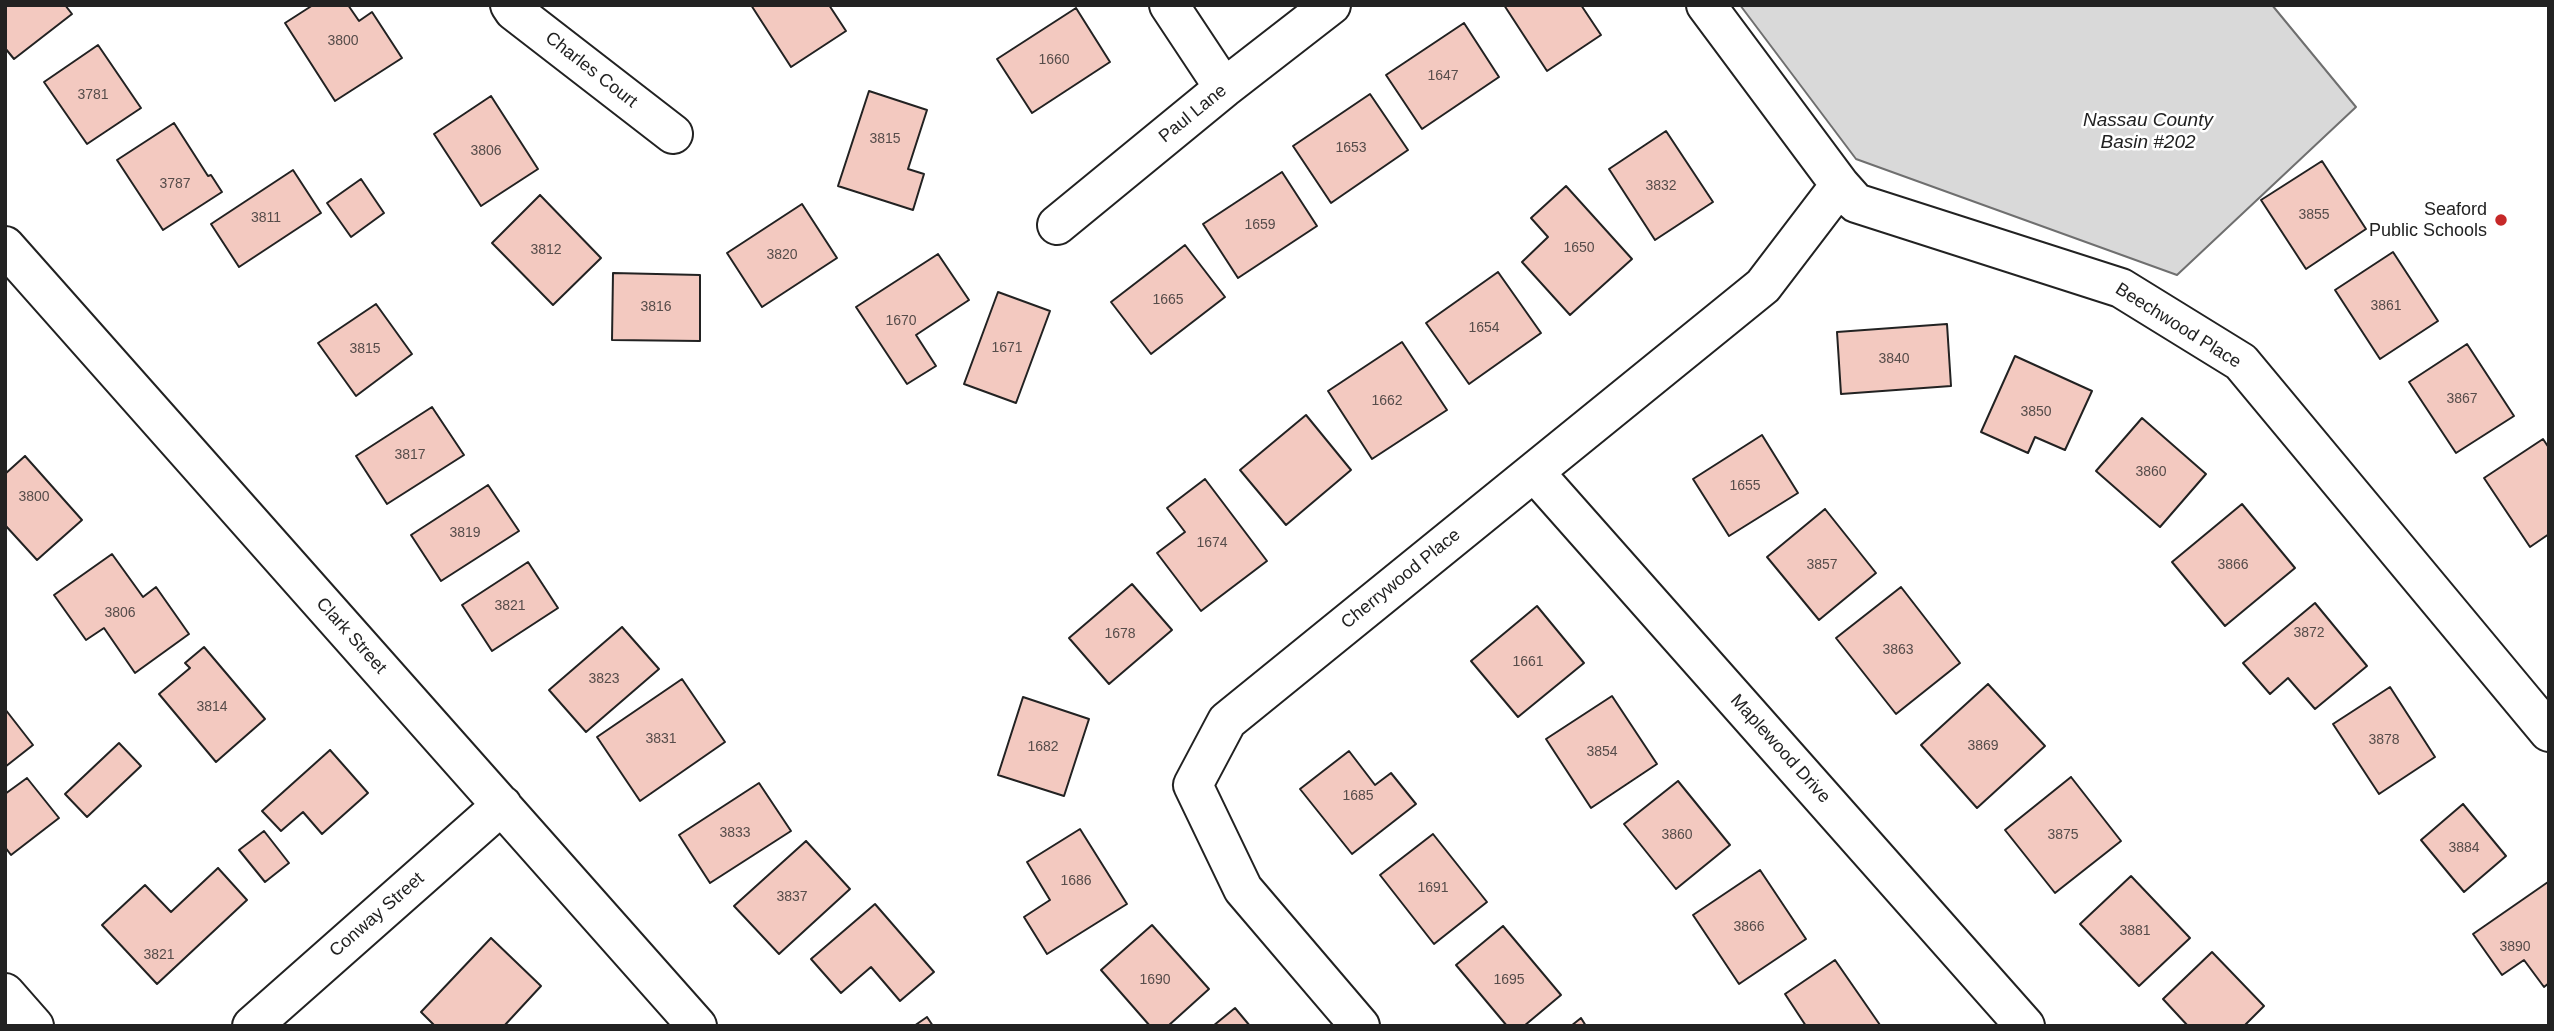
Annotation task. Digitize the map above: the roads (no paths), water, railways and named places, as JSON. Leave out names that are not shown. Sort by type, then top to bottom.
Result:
[{"type":"street","name":"Charles Court","points":[[510,5],[514,11],[673,134]]},
{"type":"street","points":[[1169,5],[1224,88]]},
{"type":"street","name":"Paul Lane","points":[[1057,225],[1224,88],[1331,5]]},
{"type":"street","name":"Beechwood Place","points":[[1706,5],[1856,203],[2122,288],[2241,362],[2549,732]]},
{"type":"street","name":"Cherrywood Place","points":[[1360,1026],[1243,889],[1193,785],[1227,721],[1763,286],[1840,185]]},
{"type":"street","name":"Clark Street","points":[[5,246],[697,1026]]},
{"type":"street","name":"Maplewood Drive","points":[[1534,472],[2025,1026]]},
{"type":"street","name":"Conway Street","points":[[252,1026],[502,805]]},
{"type":"street","points":[[5,993],[34,1026]]},
{"type":"water","name":"Nassau County Basin #202","points":[[1740,5],[2272,5],[2356,107],[2177,275],[1856,159]]},
{"type":"place","name":"Seaford Public Schools","points":[[2501,220]]}]
